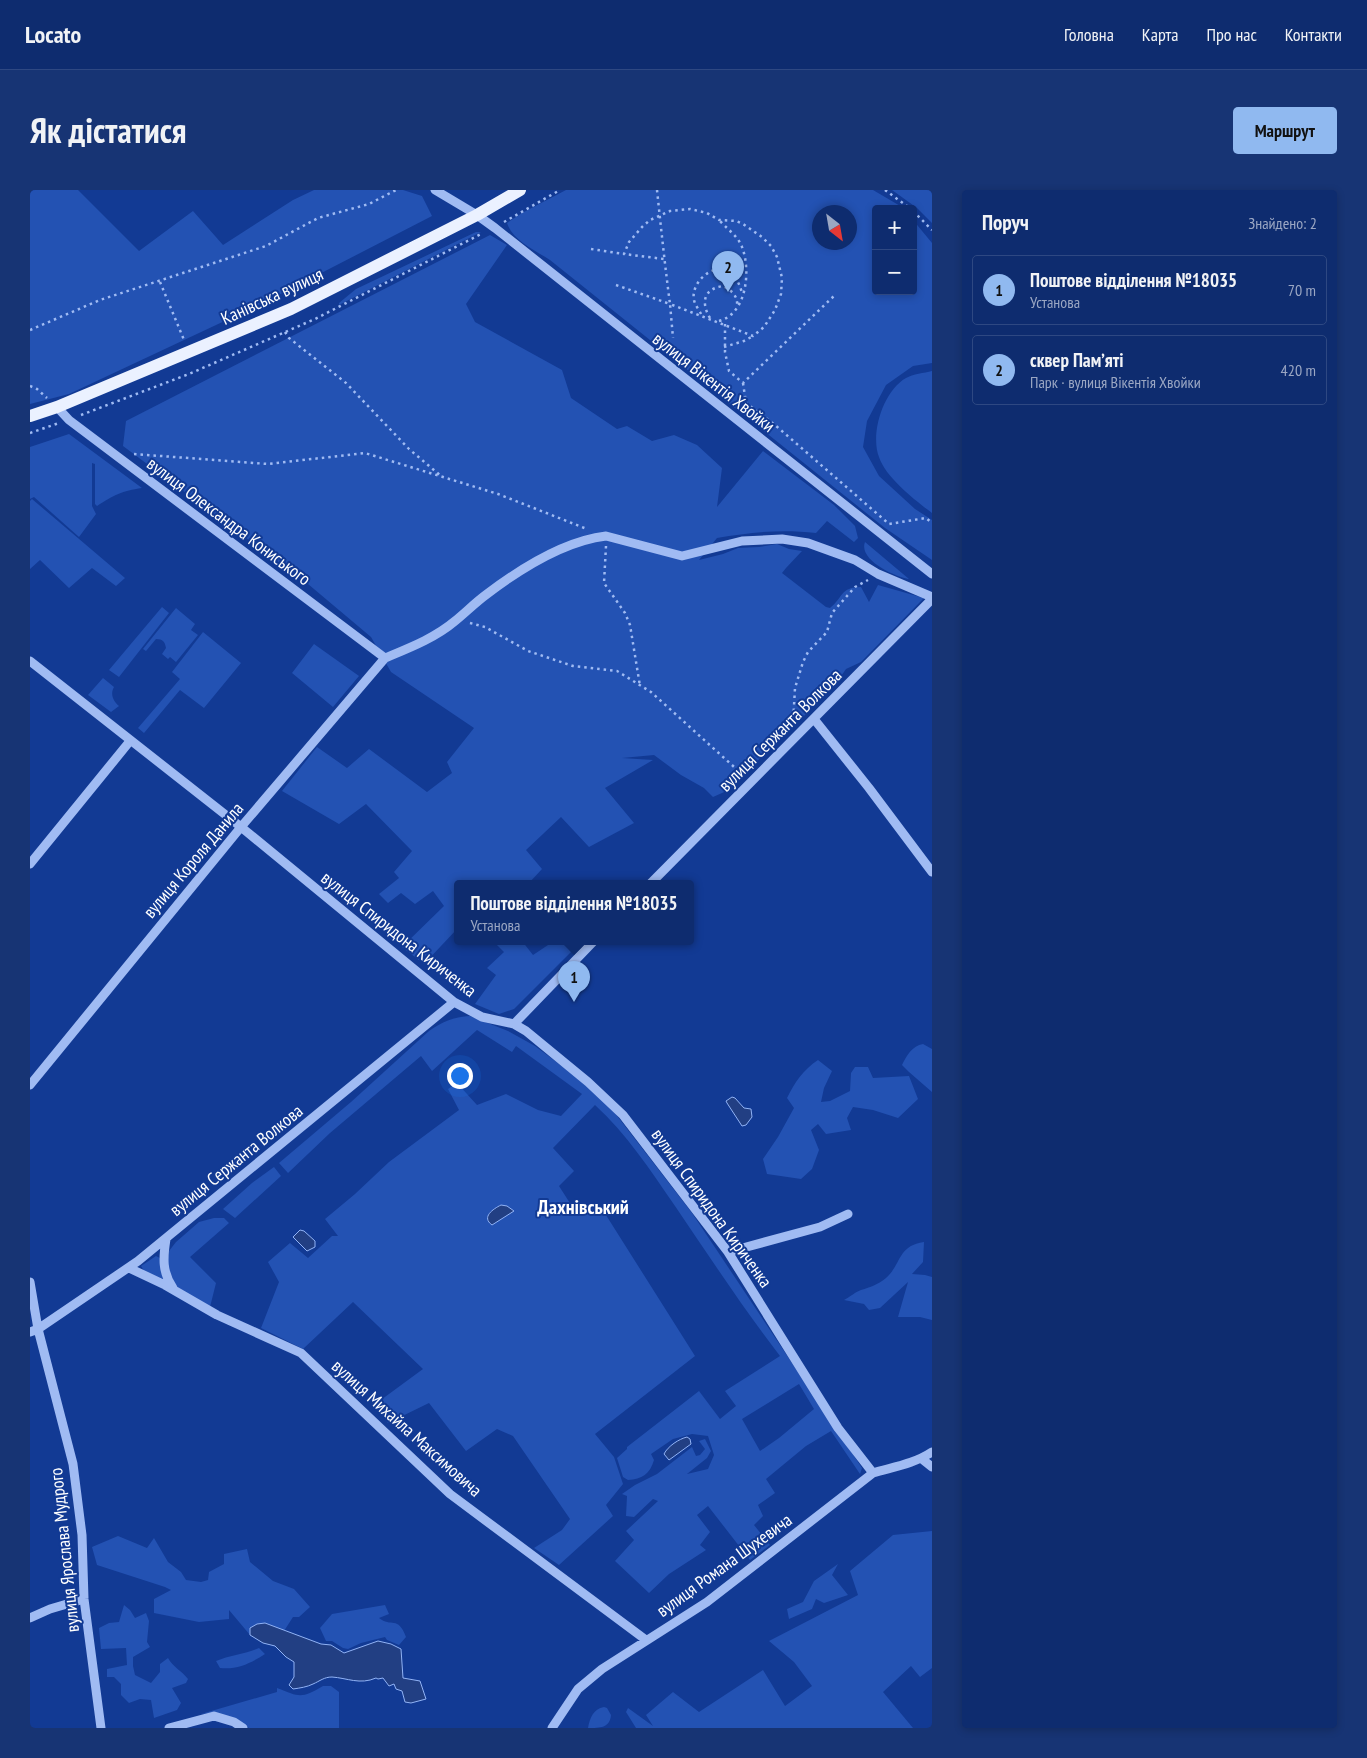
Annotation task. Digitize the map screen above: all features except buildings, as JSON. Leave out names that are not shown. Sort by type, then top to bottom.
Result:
[{"type":"main road","name":"Канівська вулиця","points":[[30,416],[57,407],[291,309],[477,215],[520,190]]},
{"type":"street","name":"вулиця Вікентія Хвойки","points":[[435,190],[495,228],[932,574]]},
{"type":"street","name":"вулиця Олександра Кониського","points":[[57,407],[69,420],[384,658]]},
{"type":"street","points":[[384,658],[425,640],[458,619],[486,594],[541,558],[597,537],[606,536],[682,556],[742,541],[782,539],[808,543],[855,560],[878,574],[932,598]]},
{"type":"street","name":"вулиця Сержанта Волкова","points":[[654,880],[932,598]]},
{"type":"street","name":"вулиця Короля Данила","points":[[30,1085],[241,827],[384,658]]},
{"type":"street","name":"вулиця Спиридона Кириченка","points":[[30,661],[241,827],[454,1002],[482,1017],[514,1024],[526,1031],[588,1082],[623,1115],[728,1252],[838,1428],[873,1473]]},
{"type":"street","points":[[814,719],[932,872]]},
{"type":"street","points":[[30,864],[130,740]]},
{"type":"street","points":[[514,1024],[590,945]]},
{"type":"street","name":"вулиця Сержанта Волкова","points":[[34,1330],[129,1268],[454,1002]]},
{"type":"street","points":[[728,1252],[820,1227],[848,1214]]},
{"type":"street","points":[[166,1239],[164,1269],[176,1293]]},
{"type":"street","name":"вулиця Михайла Максимовича","points":[[129,1268],[165,1285],[217,1315],[301,1353],[450,1494],[646,1640]]},
{"type":"street","name":"вулиця Ярослава Мудрого","points":[[30,1282],[34,1330],[73,1464],[82,1536],[84,1599],[102,1728]]},
{"type":"street","name":"вулиця Романа Шухевича","points":[[552,1728],[578,1689],[602,1669],[707,1602],[873,1473],[922,1459],[932,1452]]},
{"type":"street","points":[[922,1459],[932,1466]]},
{"type":"street","points":[[30,1618],[50,1609],[84,1599]]},
{"type":"street","points":[[169,1728],[214,1716],[234,1722],[243,1728]]},
{"type":"path","points":[[30,330],[100,300],[266,246],[318,218],[369,204],[396,190]]},
{"type":"path","points":[[30,433],[189,374],[315,319],[495,228],[518,212],[560,190]]},
{"type":"path","points":[[657,190],[673,338]]},
{"type":"path","points":[[885,190],[905,205]]},
{"type":"path","points":[[515,208],[518,212]]},
{"type":"path","points":[[624,254],[635,234],[650,220],[659,215],[690,209],[707,213],[719,220],[735,236],[743,249],[747,274],[743,295],[736,309],[730,317],[718,322]]},
{"type":"path","points":[[917,215],[932,230]]},
{"type":"path","points":[[719,220],[744,224],[762,237],[777,257],[782,278],[781,294],[771,319],[753,336],[724,347]]},
{"type":"path","points":[[591,249],[664,259]]},
{"type":"path","points":[[702,315],[694,300],[695,290],[697,284],[715,269],[729,270],[737,279],[743,295]]},
{"type":"path","points":[[160,282],[188,353]]},
{"type":"path","points":[[616,285],[702,315],[753,336]]},
{"type":"path","points":[[710,318],[705,310],[706,297],[708,293],[717,287],[723,286],[730,290],[737,302],[736,309]]},
{"type":"path","points":[[743,383],[835,295]]},
{"type":"path","points":[[725,324],[724,347],[729,371],[743,383],[746,403],[889,524],[926,518],[932,523]]},
{"type":"path","points":[[285,332],[289,338],[346,383],[409,449],[442,477]]},
{"type":"path","points":[[30,386],[37,389],[57,407]]},
{"type":"path","points":[[112,453],[268,464],[365,453],[498,494],[606,536],[604,583],[625,612],[630,625],[640,686]]},
{"type":"path","points":[[793,741],[795,688],[808,652],[827,632],[832,613],[855,587],[878,574]]},
{"type":"path","points":[[458,619],[485,628],[528,651],[573,666],[617,671],[651,692],[751,783]]},
{"type":"shaded area","points":[[30,190],[78,190],[139,251],[193,211],[223,245],[293,200],[314,190],[403,190],[422,196],[432,216],[267,301],[69,394],[30,404]]},
{"type":"shaded area","points":[[566,190],[873,190],[899,205],[872,205],[872,295],[917,295],[917,225],[932,243],[932,363],[913,366],[886,385],[867,421],[863,447],[879,476],[915,509],[932,520],[932,560],[885,528],[550,260],[519,240],[507,223]]},
{"type":"shaded area","points":[[892,190],[932,190],[932,223],[917,208],[917,205],[913,205]]},
{"type":"shaded area","points":[[476,232],[481,232],[339,305],[356,289]]},
{"type":"shaded area","points":[[490,235],[507,245],[466,304],[475,322],[562,370],[571,398],[617,429],[627,426],[652,441],[674,435],[697,445],[722,468],[717,507],[763,451],[834,505],[855,526],[858,538],[854,542],[827,521],[816,533],[766,532],[717,538],[699,560],[738,548],[777,544],[789,549],[802,551],[782,573],[826,607],[830,608],[845,591],[854,587],[861,587],[869,602],[878,585],[924,598],[861,662],[846,669],[837,682],[805,715],[783,734],[731,789],[713,797],[704,788],[681,775],[654,755],[622,758],[653,760],[605,788],[634,823],[589,847],[561,817],[526,850],[542,869],[532,880],[454,880],[454,932],[424,964],[402,947],[444,906],[433,891],[415,904],[401,893],[388,903],[379,894],[399,878],[394,872],[412,851],[366,804],[339,824],[282,791],[317,747],[347,768],[369,749],[427,792],[452,773],[447,762],[474,728],[391,672],[371,637],[308,584],[123,446],[126,421]]},
{"type":"shaded area","points":[[932,371],[932,513],[894,481],[888,473],[879,457],[876,437],[880,414],[898,384],[906,378]]},
{"type":"shaded area","points":[[69,434],[142,488],[118,494],[97,506],[95,504],[95,464],[92,463],[92,506],[96,514],[79,537],[34,497],[30,499],[30,447]]},
{"type":"shaded area","points":[[32,499],[125,578],[116,586],[92,568],[69,588],[40,560],[30,569],[30,501]]},
{"type":"shaded area","points":[[865,542],[909,579],[895,575],[872,561],[864,549]]},
{"type":"shaded area","points":[[162,607],[169,613],[119,677],[109,670]]},
{"type":"shaded area","points":[[176,608],[195,624],[191,630],[198,635],[176,662],[162,654],[166,648],[162,640],[156,639],[146,651],[143,649]]},
{"type":"shaded area","points":[[203,632],[241,663],[204,708],[180,690],[144,733],[138,728],[180,679],[172,672]]},
{"type":"shaded area","points":[[314,644],[359,676],[333,707],[292,673]]},
{"type":"shaded area","points":[[103,678],[114,687],[113,697],[119,706],[111,712],[88,695]]},
{"type":"shaded area","points":[[497,945],[525,945],[533,955],[548,945],[566,945],[571,952],[514,1009],[499,1014],[475,1004],[496,975],[487,968],[504,952]]},
{"type":"shaded area","points":[[470,1016],[508,1031],[535,1046],[582,1081],[611,1108],[692,1213],[862,1468],[860,1474],[831,1431],[806,1446],[766,1479],[775,1493],[758,1505],[763,1516],[754,1525],[770,1545],[750,1560],[708,1506],[697,1515],[710,1532],[700,1545],[706,1550],[669,1574],[649,1593],[615,1561],[634,1540],[626,1531],[658,1501],[653,1499],[634,1517],[626,1516],[627,1496],[622,1494],[657,1474],[692,1447],[696,1456],[700,1455],[705,1449],[699,1441],[705,1439],[711,1451],[707,1458],[687,1474],[708,1469],[714,1455],[708,1436],[692,1434],[673,1439],[651,1454],[654,1460],[645,1475],[628,1480],[623,1477],[617,1458],[627,1447],[699,1391],[720,1419],[736,1406],[725,1391],[780,1356],[739,1301],[638,1153],[607,1116],[595,1105],[553,1148],[574,1171],[559,1186],[575,1211],[599,1204],[695,1356],[595,1434],[614,1457],[623,1484],[606,1505],[613,1516],[559,1565],[534,1548],[562,1530],[570,1519],[513,1436],[497,1429],[466,1451],[429,1403],[388,1423],[374,1405],[423,1369],[353,1302],[303,1349],[261,1328],[279,1282],[268,1262],[290,1243],[308,1258],[332,1236],[338,1236],[325,1219],[389,1162],[459,1110],[448,1089],[457,1083],[477,1105],[506,1094],[538,1110],[561,1116],[582,1094],[516,1046],[512,1052],[477,1030],[432,1071],[421,1056],[330,1133],[288,1173],[279,1163],[351,1102],[429,1031],[448,1021]],"holes":[[[799,1384],[814,1409],[760,1451],[742,1419]]]},
{"type":"shaded area","points":[[923,1044],[932,1049],[932,1092],[902,1065],[913,1049]]},
{"type":"shaded area","points":[[818,1060],[832,1071],[824,1088],[821,1102],[830,1101],[850,1091],[851,1073],[855,1067],[868,1067],[873,1078],[909,1076],[918,1099],[898,1118],[873,1110],[853,1107],[847,1118],[851,1130],[826,1134],[818,1124],[811,1130],[819,1150],[812,1169],[801,1179],[767,1174],[763,1159],[794,1108],[787,1098],[800,1077]]},
{"type":"shaded area","points":[[732,1097],[744,1108],[751,1109],[752,1117],[746,1125],[742,1126],[726,1101]]},
{"type":"shaded area","points":[[274,1167],[281,1176],[235,1218],[223,1209],[252,1183]]},
{"type":"shaded area","points":[[501,1205],[507,1206],[514,1211],[492,1225],[489,1222],[488,1216]]},
{"type":"shaded area","points":[[214,1218],[224,1218],[229,1223],[190,1257],[216,1283],[210,1307],[179,1290],[169,1274],[167,1264],[169,1251],[176,1242],[199,1222]]},
{"type":"shaded area","points":[[300,1230],[304,1231],[315,1241],[315,1247],[307,1251],[293,1237]]},
{"type":"shaded area","points":[[924,1242],[923,1262],[912,1274],[932,1277],[932,1320],[920,1317],[898,1317],[908,1282],[880,1308],[869,1310],[864,1304],[844,1300],[859,1291],[874,1286],[886,1278],[904,1251],[915,1244]]},
{"type":"shaded area","points":[[156,1256],[160,1258],[165,1283],[144,1271],[141,1266]]},
{"type":"shaded area","points":[[687,1437],[690,1439],[691,1444],[669,1460],[664,1454],[668,1448]]},
{"type":"shaded area","points":[[932,1531],[932,1668],[920,1677],[911,1666],[883,1692],[913,1728],[636,1728],[626,1712],[628,1708],[653,1726],[646,1715],[673,1692],[699,1712],[763,1670],[785,1706],[812,1686],[794,1662],[769,1641],[858,1595],[850,1571],[893,1535]]},
{"type":"shaded area","points":[[118,1536],[147,1548],[154,1538],[168,1562],[181,1572],[186,1580],[201,1582],[208,1580],[209,1572],[224,1564],[224,1554],[247,1549],[250,1562],[273,1581],[294,1589],[310,1607],[299,1617],[293,1617],[284,1631],[265,1623],[250,1628],[250,1635],[229,1610],[229,1619],[199,1622],[154,1613],[154,1599],[171,1590],[97,1565],[92,1547]]},
{"type":"shaded area","points":[[838,1564],[832,1575],[848,1595],[824,1603],[816,1599],[812,1609],[789,1619],[787,1609],[803,1602],[814,1581]]},
{"type":"shaded area","points":[[124,1605],[135,1618],[146,1613],[149,1621],[147,1642],[150,1647],[133,1657],[135,1675],[151,1683],[160,1672],[160,1664],[168,1658],[188,1679],[186,1683],[172,1688],[181,1703],[177,1710],[154,1718],[151,1700],[140,1699],[129,1703],[121,1695],[121,1684],[114,1677],[107,1677],[107,1669],[127,1665],[126,1648],[101,1649],[99,1628],[109,1623],[119,1622]]},
{"type":"shaded area","points":[[385,1605],[389,1614],[379,1618],[383,1621],[397,1624],[403,1630],[406,1637],[399,1645],[387,1640],[385,1637],[361,1643],[348,1649],[332,1641],[326,1641],[320,1628],[332,1614]]},
{"type":"shaded area","points":[[265,1623],[321,1644],[331,1645],[344,1653],[378,1641],[391,1644],[401,1649],[403,1678],[420,1681],[426,1699],[411,1703],[405,1702],[402,1691],[396,1689],[394,1684],[389,1686],[383,1678],[359,1681],[329,1677],[308,1686],[293,1689],[289,1685],[294,1677],[294,1662],[275,1646],[263,1643],[250,1635],[250,1628],[257,1624]]},
{"type":"shaded area","points":[[259,1648],[265,1654],[238,1667],[220,1668],[216,1661],[248,1652]]},
{"type":"shaded area","points":[[323,1686],[331,1686],[339,1692],[339,1728],[249,1728],[231,1717],[211,1713],[201,1714],[277,1692],[277,1688],[296,1695],[305,1695]]},
{"type":"shaded area","points":[[604,1707],[607,1708],[611,1715],[609,1723],[600,1727],[588,1728],[593,1715],[597,1710]]},
{"type":"place","name":"сквер Памʼяті","points":[[728,292]]},
{"type":"place","name":"Поштове відділення №18035","points":[[574,1002]]},
{"type":"district","name":"Дахнівський","points":[[583,1207]]}]
